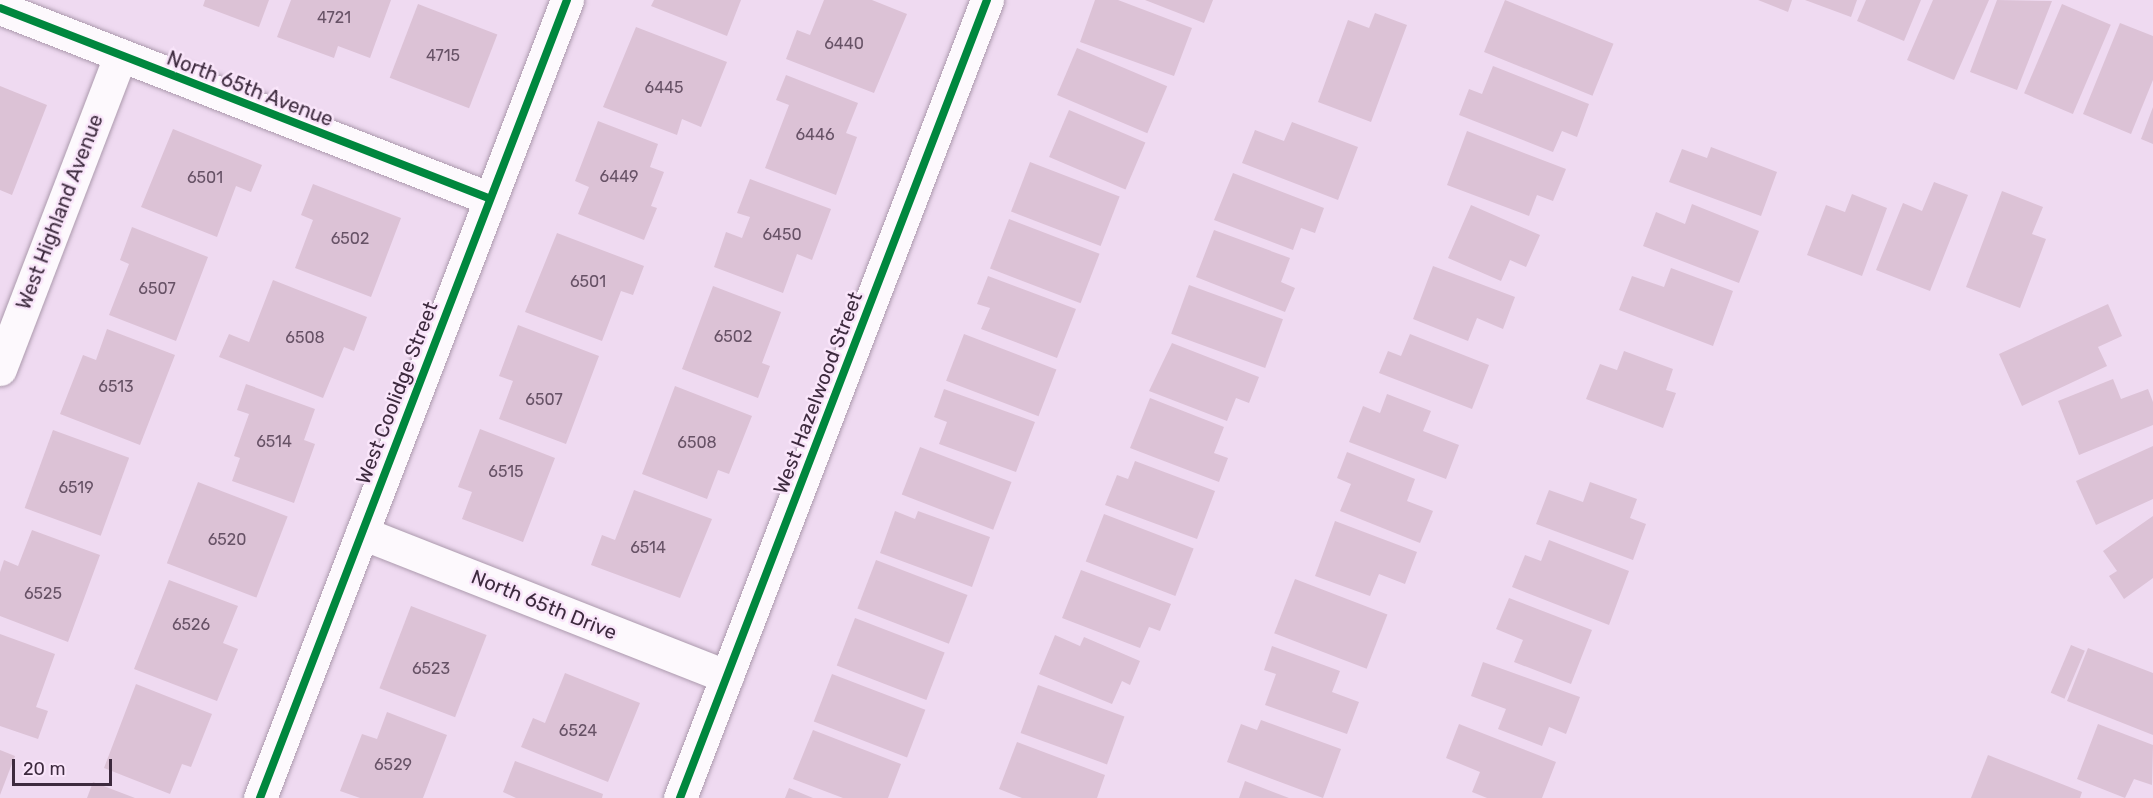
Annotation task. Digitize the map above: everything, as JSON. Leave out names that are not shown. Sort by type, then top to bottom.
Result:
[{"type":"street","name":"West Coolidge Street","points":[[260,798],[488,198],[567,0]]},
{"type":"street","name":"West Hazelwood Street","points":[[680,798],[987,0]]},
{"type":"street","name":"North 65th Avenue","points":[[0,8],[488,198]]},
{"type":"street","name":"West Highland Avenue","points":[[0,369],[120,56]]},
{"type":"street","name":"North 65th Drive","points":[[362,533],[727,677]]},
{"type":"building","points":[[205,0],[269,0],[259,27],[203,6]]},
{"type":"building","points":[[291,0],[391,0],[370,58],[338,46],[334,58],[277,37]]},
{"type":"building","points":[[654,0],[741,0],[727,36],[651,6]]},
{"type":"building","points":[[824,0],[872,0],[907,14],[874,93],[786,59],[797,30],[810,35]]},
{"type":"building","points":[[1095,0],[1118,0],[1192,28],[1174,76],[1080,42]]},
{"type":"building","points":[[1145,0],[1213,0],[1204,23]]},
{"type":"building","points":[[1505,0],[1613,44],[1593,96],[1484,52]]},
{"type":"building","points":[[1758,0],[1792,0],[1788,12]]},
{"type":"building","points":[[1805,0],[1857,0],[1851,17]]},
{"type":"building","points":[[1866,0],[1921,0],[1904,41],[1857,21]]},
{"type":"building","points":[[1933,0],[1989,0],[1954,80],[1907,60]]},
{"type":"building","points":[[1997,0],[2052,1],[2017,90],[1970,72]]},
{"type":"building","points":[[418,4],[497,34],[469,108],[390,78]]},
{"type":"building","points":[[2062,4],[2111,25],[2073,114],[2024,93]]},
{"type":"building","points":[[1375,13],[1407,25],[1371,122],[1318,102],[1348,20],[1369,28]]},
{"type":"building","points":[[2120,23],[2153,36],[2153,80],[2131,134],[2083,114]]},
{"type":"building","points":[[636,27],[727,62],[701,127],[682,119],[677,135],[603,107]]},
{"type":"building","points":[[1077,48],[1167,86],[1147,133],[1057,95]]},
{"type":"building","points":[[1493,66],[1589,104],[1577,137],[1562,131],[1553,152],[1459,115],[1469,89],[1482,94]]},
{"type":"building","points":[[786,75],[858,103],[846,133],[857,137],[836,195],[765,168],[789,105],[776,100]]},
{"type":"building","points":[[0,86],[47,105],[12,195],[0,190]]},
{"type":"building","points":[[2153,107],[2153,144],[2141,139]]},
{"type":"building","points":[[1069,110],[1145,142],[1125,189],[1049,157]]},
{"type":"building","points":[[598,121],[658,144],[650,167],[664,172],[651,206],[657,208],[644,240],[578,214],[589,187],[575,181]]},
{"type":"building","points":[[1292,122],[1358,147],[1338,200],[1242,163],[1255,130],[1284,141]]},
{"type":"building","points":[[173,129],[262,165],[251,192],[236,186],[217,237],[141,207]]},
{"type":"building","points":[[1467,131],[1566,169],[1553,201],[1537,195],[1529,216],[1447,185]]},
{"type":"building","points":[[1711,147],[1777,172],[1761,216],[1669,182],[1682,149],[1707,158]]},
{"type":"building","points":[[1030,162],[1120,196],[1101,246],[1011,211]]},
{"type":"building","points":[[1233,173],[1324,208],[1315,233],[1301,228],[1293,250],[1214,220]]},
{"type":"building","points":[[750,179],[831,209],[812,260],[797,254],[783,293],[714,267],[726,232],[742,238],[750,217],[737,213]]},
{"type":"building","points":[[1934,182],[1968,195],[1930,291],[1876,270],[1903,203],[1922,211]]},
{"type":"building","points":[[313,184],[401,218],[371,297],[295,268],[313,220],[301,215]]},
{"type":"building","points":[[2002,191],[2043,207],[2032,234],[2046,239],[2020,308],[1966,287]]},
{"type":"building","points":[[1852,194],[1887,208],[1862,276],[1807,255],[1826,205],[1845,212]]},
{"type":"building","points":[[1692,204],[1759,231],[1739,283],[1643,246],[1656,212],[1685,224]]},
{"type":"building","points":[[1471,205],[1540,235],[1526,267],[1510,260],[1501,281],[1448,258]]},
{"type":"building","points":[[1009,219],[1100,254],[1081,303],[990,268]]},
{"type":"building","points":[[132,227],[208,257],[176,341],[109,315],[129,264],[120,260]]},
{"type":"building","points":[[1214,230],[1290,258],[1281,282],[1295,288],[1285,312],[1196,277]]},
{"type":"building","points":[[557,233],[644,266],[633,295],[621,291],[602,341],[525,312]]},
{"type":"building","points":[[1433,266],[1515,297],[1503,329],[1477,318],[1468,341],[1413,319]]},
{"type":"building","points":[[1671,268],[1733,291],[1713,346],[1619,310],[1632,276],[1664,287]]},
{"type":"building","points":[[988,276],[1076,309],[1057,358],[981,329],[990,308],[977,304]]},
{"type":"building","points":[[273,280],[367,317],[354,351],[344,347],[323,398],[219,357],[229,334],[249,342]]},
{"type":"building","points":[[1189,285],[1283,319],[1265,368],[1171,334]]},
{"type":"building","points":[[713,286],[781,312],[762,363],[770,366],[758,398],[682,369]]},
{"type":"building","points":[[2108,304],[2122,336],[2098,347],[2107,366],[2022,406],[1999,354]]},
{"type":"building","points":[[518,325],[599,356],[566,444],[499,419],[513,381],[499,376]]},
{"type":"building","points":[[107,329],[175,355],[140,445],[60,414],[83,355],[96,360]]},
{"type":"building","points":[[964,334],[1056,369],[1039,416],[946,381]]},
{"type":"building","points":[[1410,334],[1489,365],[1472,409],[1379,373],[1388,351],[1401,356]]},
{"type":"building","points":[[1172,343],[1259,377],[1249,403],[1236,398],[1227,421],[1149,391]]},
{"type":"building","points":[[1624,351],[1673,369],[1666,390],[1676,393],[1663,428],[1586,399],[1600,364],[1617,370]]},
{"type":"building","points":[[2113,379],[2121,399],[2148,389],[2153,402],[2153,425],[2079,455],[2058,401]]},
{"type":"building","points":[[246,384],[315,409],[304,440],[315,444],[294,503],[232,481],[240,458],[234,456],[249,414],[237,410]]},
{"type":"building","points":[[675,386],[752,416],[729,474],[718,470],[707,499],[642,474]]},
{"type":"building","points":[[944,389],[1035,422],[1016,472],[939,444],[947,422],[934,417]]},
{"type":"building","points":[[1387,394],[1431,411],[1423,431],[1459,445],[1446,479],[1349,442],[1363,406],[1380,413]]},
{"type":"building","points":[[1150,398],[1224,427],[1214,453],[1228,458],[1219,482],[1130,448]]},
{"type":"building","points":[[480,429],[555,458],[523,542],[462,519],[472,492],[458,487]]},
{"type":"building","points":[[53,430],[129,458],[101,536],[25,508]]},
{"type":"building","points":[[2153,446],[2153,499],[2096,525],[2076,481]]},
{"type":"building","points":[[920,447],[1011,482],[993,530],[902,495]]},
{"type":"building","points":[[1347,452],[1415,479],[1407,501],[1433,511],[1420,543],[1340,511],[1351,484],[1337,478]]},
{"type":"building","points":[[1135,461],[1215,491],[1197,539],[1105,505],[1117,475],[1128,479]]},
{"type":"building","points":[[198,482],[288,516],[256,598],[167,563]]},
{"type":"building","points":[[1590,482],[1637,499],[1630,518],[1646,524],[1633,560],[1536,524],[1549,490],[1583,502]]},
{"type":"building","points":[[634,490],[712,519],[680,598],[591,565],[602,535],[615,540]]},
{"type":"building","points":[[895,511],[915,519],[918,511],[990,537],[972,587],[880,553]]},
{"type":"building","points":[[1104,514],[1194,548],[1175,596],[1086,562]]},
{"type":"building","points":[[2153,516],[2153,578],[2124,599],[2109,576],[2117,571],[2103,551]]},
{"type":"building","points":[[1335,521],[1417,552],[1405,584],[1379,574],[1370,596],[1315,576]]},
{"type":"building","points":[[32,530],[100,555],[68,642],[0,616],[0,572],[4,560],[18,566]]},
{"type":"building","points":[[1549,540],[1629,571],[1609,625],[1512,587],[1525,555],[1541,561]]},
{"type":"building","points":[[876,560],[967,595],[949,644],[857,609]]},
{"type":"building","points":[[1081,570],[1171,604],[1160,631],[1149,627],[1140,648],[1062,618]]},
{"type":"building","points":[[1295,579],[1387,614],[1367,669],[1274,633]]},
{"type":"building","points":[[169,580],[238,606],[223,643],[238,649],[217,701],[134,669]]},
{"type":"building","points":[[1509,598],[1592,630],[1571,684],[1514,662],[1523,640],[1496,629]]},
{"type":"building","points":[[411,606],[487,635],[455,717],[379,688]]},
{"type":"building","points":[[855,618],[945,652],[926,700],[837,666]]},
{"type":"building","points":[[0,634],[55,654],[36,707],[48,711],[38,739],[0,726]]},
{"type":"building","points":[[1055,635],[1080,646],[1084,637],[1140,661],[1130,685],[1122,681],[1112,704],[1039,674]]},
{"type":"building","points":[[2071,645],[2085,651],[2064,699],[2051,693]]},
{"type":"building","points":[[1272,646],[1340,671],[1332,692],[1359,702],[1347,734],[1265,705],[1276,674],[1264,670]]},
{"type":"building","points":[[2088,648],[2153,673],[2153,735],[2067,701]]},
{"type":"building","points":[[1483,662],[1580,697],[1566,734],[1549,727],[1542,746],[1498,729],[1506,709],[1471,696]]},
{"type":"building","points":[[565,673],[640,703],[608,782],[521,747],[533,718],[545,723]]},
{"type":"building","points":[[832,674],[925,710],[907,757],[814,722]]},
{"type":"building","points":[[136,684],[212,714],[191,767],[182,764],[170,794],[104,768]]},
{"type":"building","points":[[1038,685],[1124,716],[1107,764],[1021,733]]},
{"type":"building","points":[[387,712],[447,735],[423,798],[360,798],[340,791],[362,734],[377,739]]},
{"type":"building","points":[[1261,720],[1341,749],[1323,798],[1227,762],[1241,724],[1257,730]]},
{"type":"building","points":[[1459,724],[1556,762],[1542,798],[1487,798],[1472,792],[1480,772],[1446,758]]},
{"type":"building","points":[[2098,724],[2153,745],[2152,785],[2134,779],[2125,798],[2077,779]]},
{"type":"building","points":[[813,730],[901,764],[888,798],[843,798],[793,779]]},
{"type":"building","points":[[1017,742],[1105,775],[1097,798],[1022,798],[999,789]]},
{"type":"building","points":[[0,750],[15,756],[0,795]]},
{"type":"building","points":[[1988,755],[2082,792],[2080,798],[1971,798]]},
{"type":"building","points":[[515,761],[603,794],[602,798],[516,798],[503,792]]},
{"type":"building","points":[[1245,781],[1289,798],[1239,798]]},
{"type":"building","points":[[93,782],[135,798],[87,798]]},
{"type":"building","points":[[789,788],[813,798],[785,798]]},
{"type":"cycle path","points":[[260,798],[567,0]]},
{"type":"cycle path","points":[[680,798],[987,0]]},
{"type":"cycle path","points":[[0,8],[488,198]]}]
